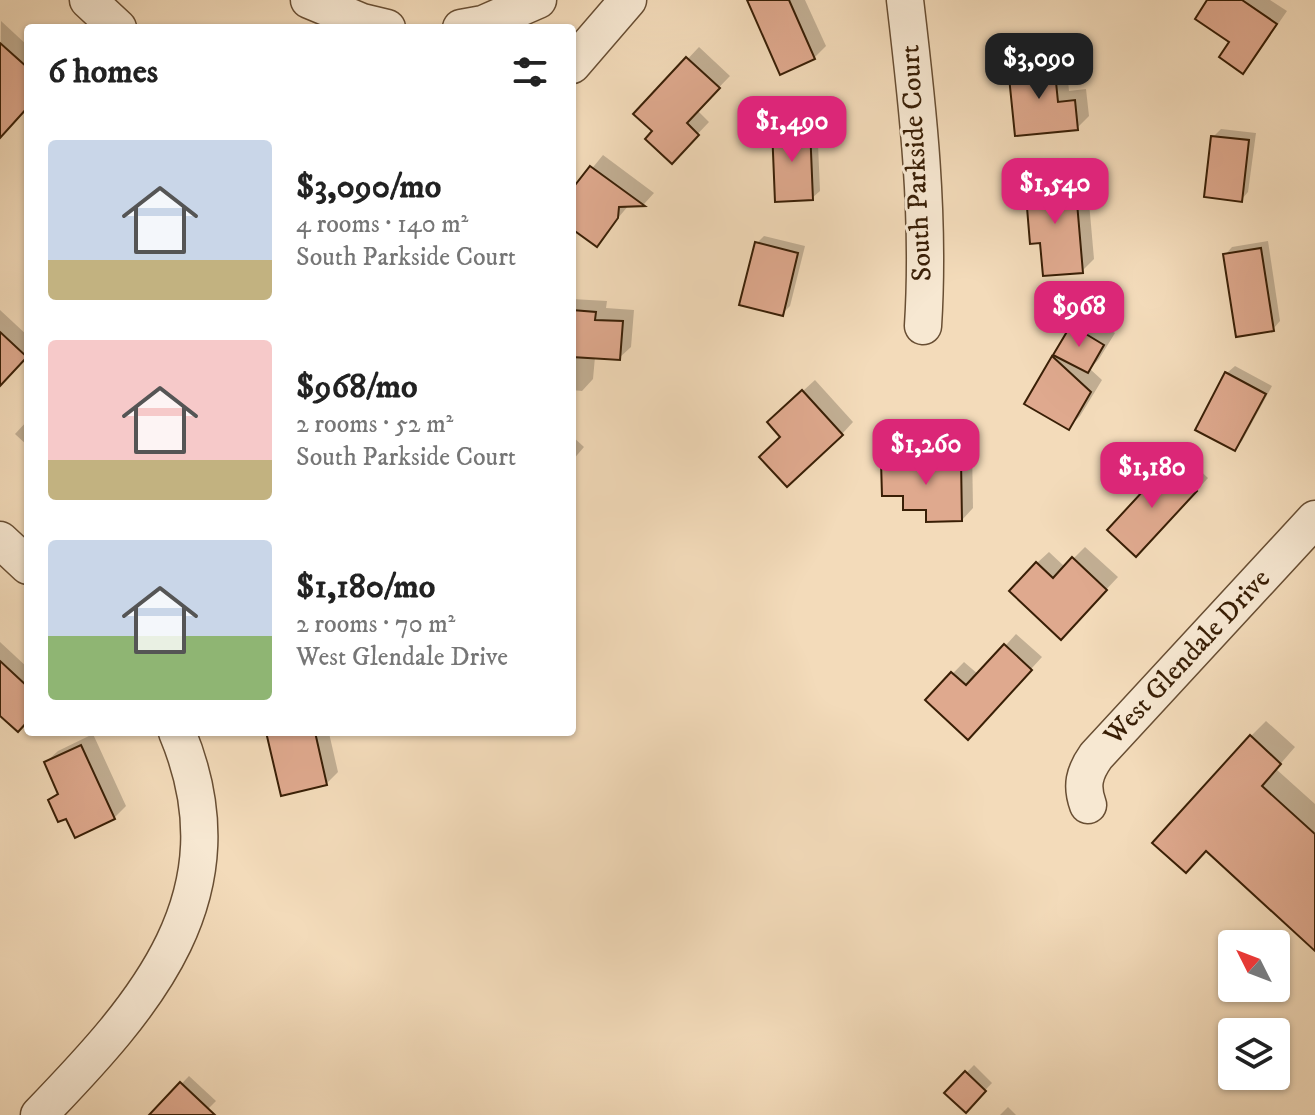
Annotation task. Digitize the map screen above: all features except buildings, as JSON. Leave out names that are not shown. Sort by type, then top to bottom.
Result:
[{"type":"street","points":[[88,0],[114,24]]},
{"type":"street","points":[[309,0],[370,24]]},
{"type":"street","points":[[483,24],[538,0]]},
{"type":"street","points":[[576,60],[628,0]]},
{"type":"street","name":"South Parkside Court","points":[[905,0],[924,185],[923,326]]},
{"type":"street","name":"West Glendale Drive","points":[[1088,805],[1084,777],[1096,756],[1315,519]]},
{"type":"street","points":[[0,540],[24,562]]},
{"type":"street","points":[[39,1115],[119,1027],[148,990],[177,941],[188,912],[200,850],[198,807],[191,765],[179,736]]}]
